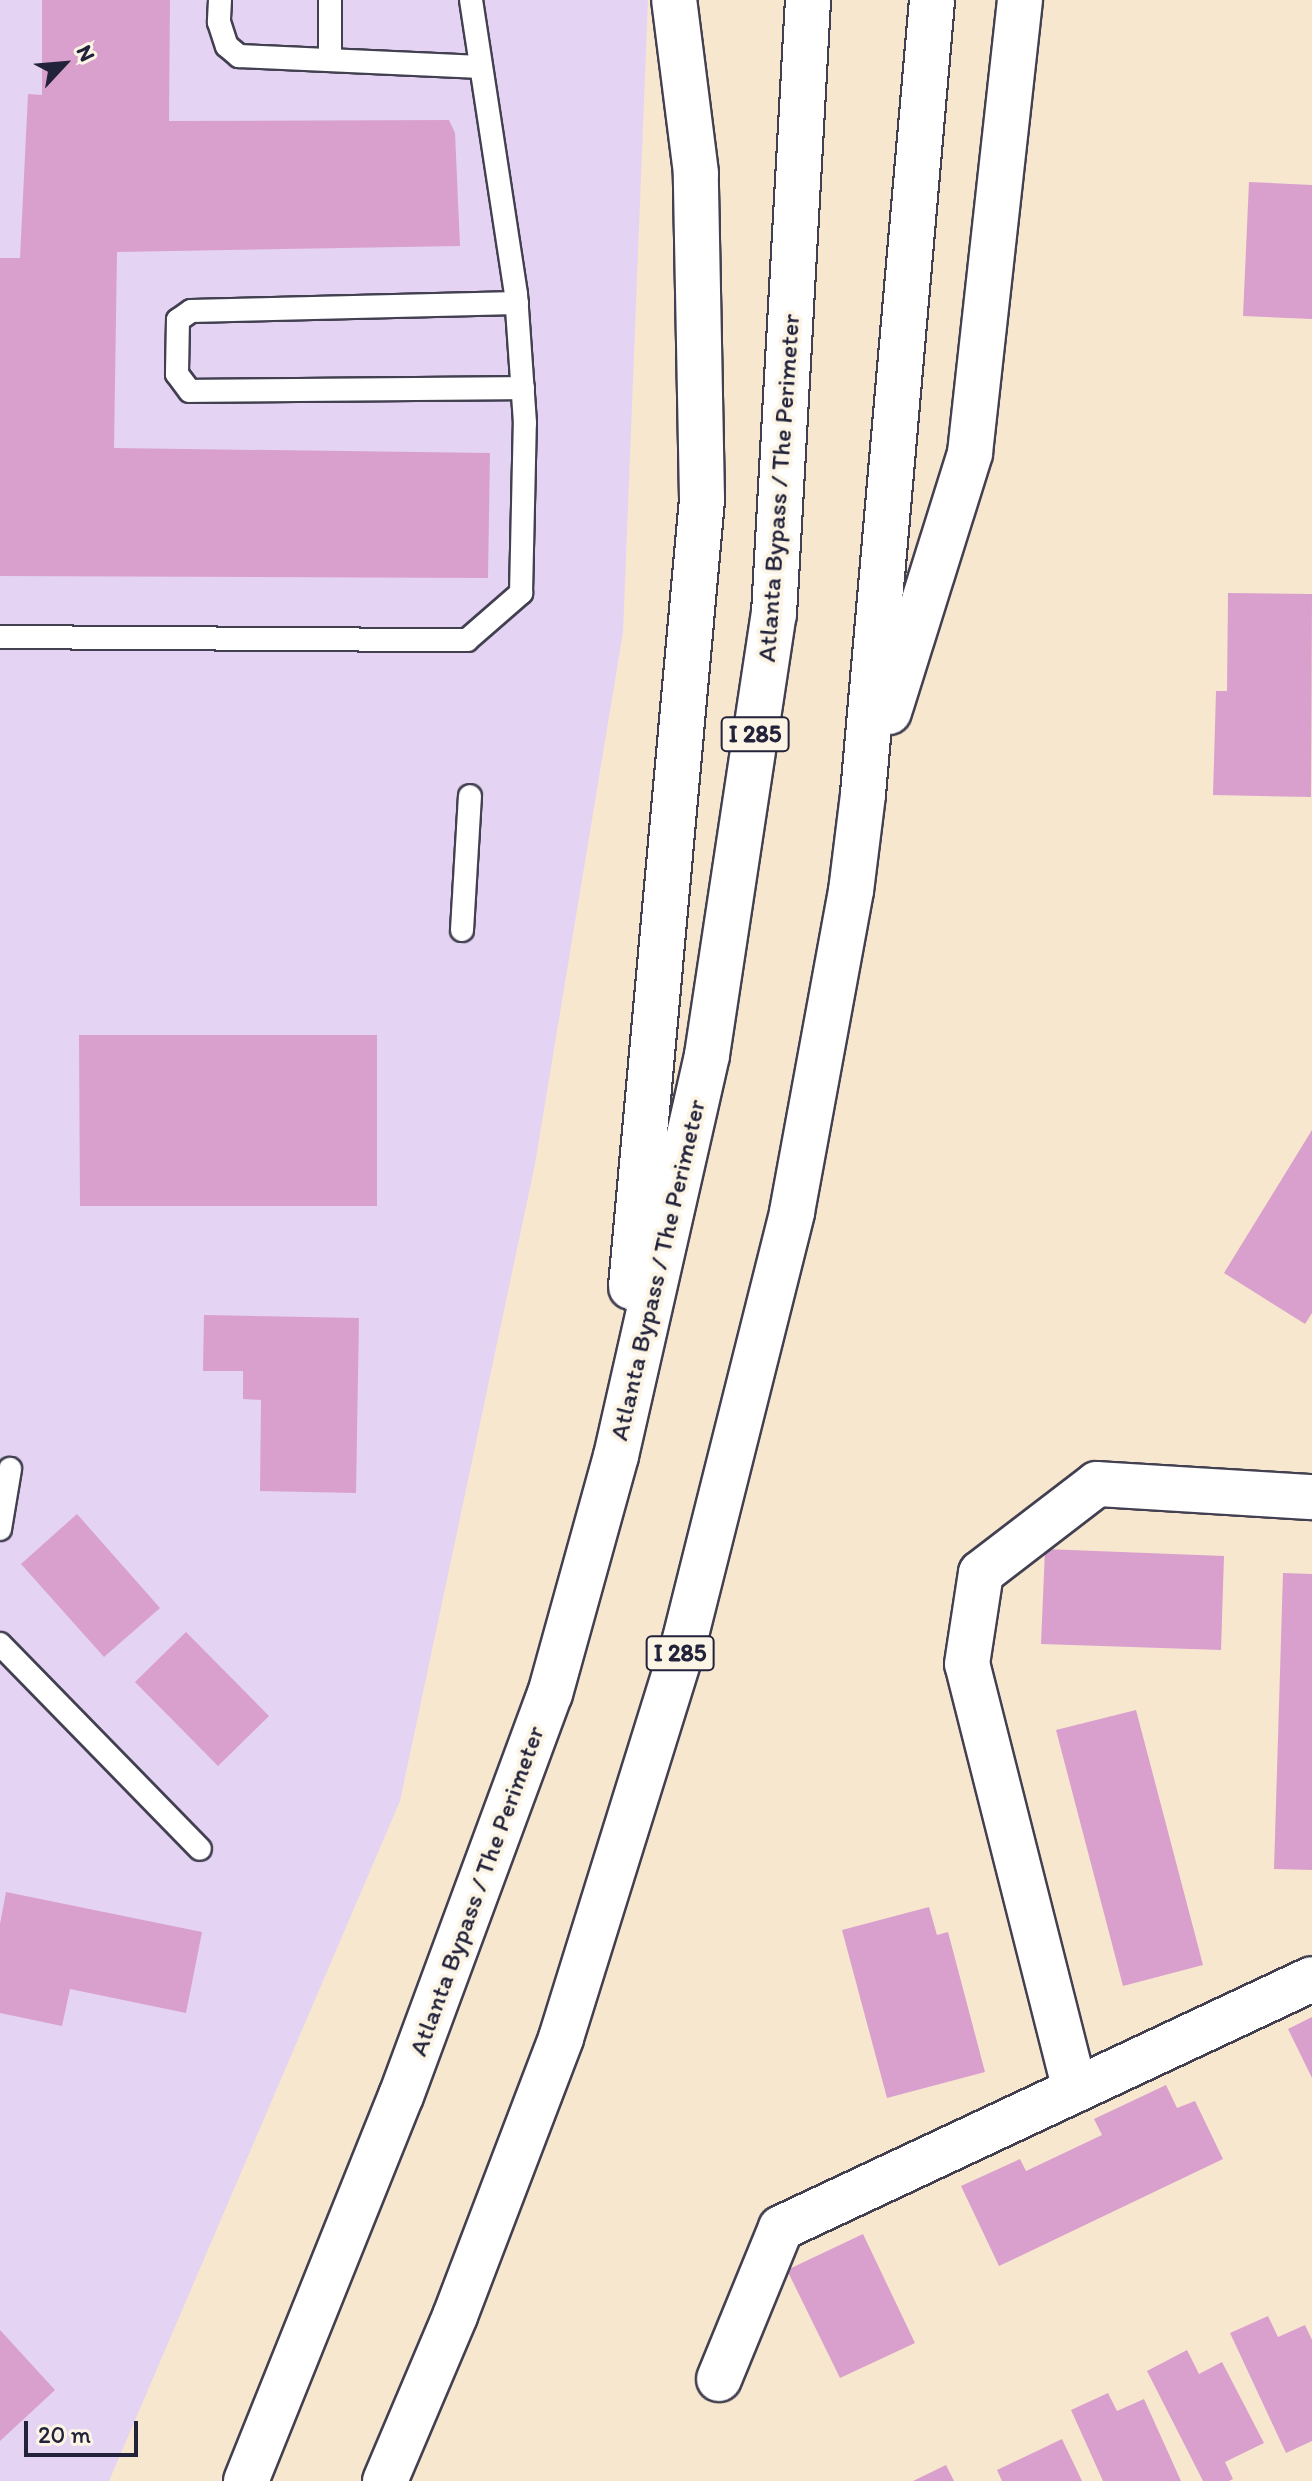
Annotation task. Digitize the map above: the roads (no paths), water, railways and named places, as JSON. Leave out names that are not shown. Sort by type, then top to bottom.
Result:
[{"type":"main road","points":[[616,1456],[702,499],[696,173],[674,0]]},
{"type":"main road","name":"Atlanta Bypass / The Perimeter","points":[[246,2481],[401,2096],[550,1694],[616,1456],[707,1055],[774,614],[808,0]]},
{"type":"main road","name":"I 285","points":[[385,2481],[455,2316],[561,2038],[685,1639],[792,1212],[851,891],[863,794],[932,0]]},
{"type":"main road","points":[[863,794],[970,453],[1020,0]]},
{"type":"main road","points":[[1075,2090],[967,1664],[981,1573],[1097,1484],[1312,1497]]},
{"type":"main road","points":[[719,2379],[781,2228],[1312,1979]]},
{"type":"lane","points":[[220,0],[227,46],[239,56],[481,67]]},
{"type":"lane","points":[[330,0],[330,60]]},
{"type":"lane","points":[[0,637],[467,640],[521,593],[523,388],[517,303],[471,0]]},
{"type":"lane","points":[[517,303],[191,311],[178,320],[177,374],[190,391],[523,388]]},
{"type":"lane","points":[[462,930],[470,796]]},
{"type":"lane","points":[[0,1529],[10,1469]]},
{"type":"lane","points":[[0,1644],[200,1849]]}]
